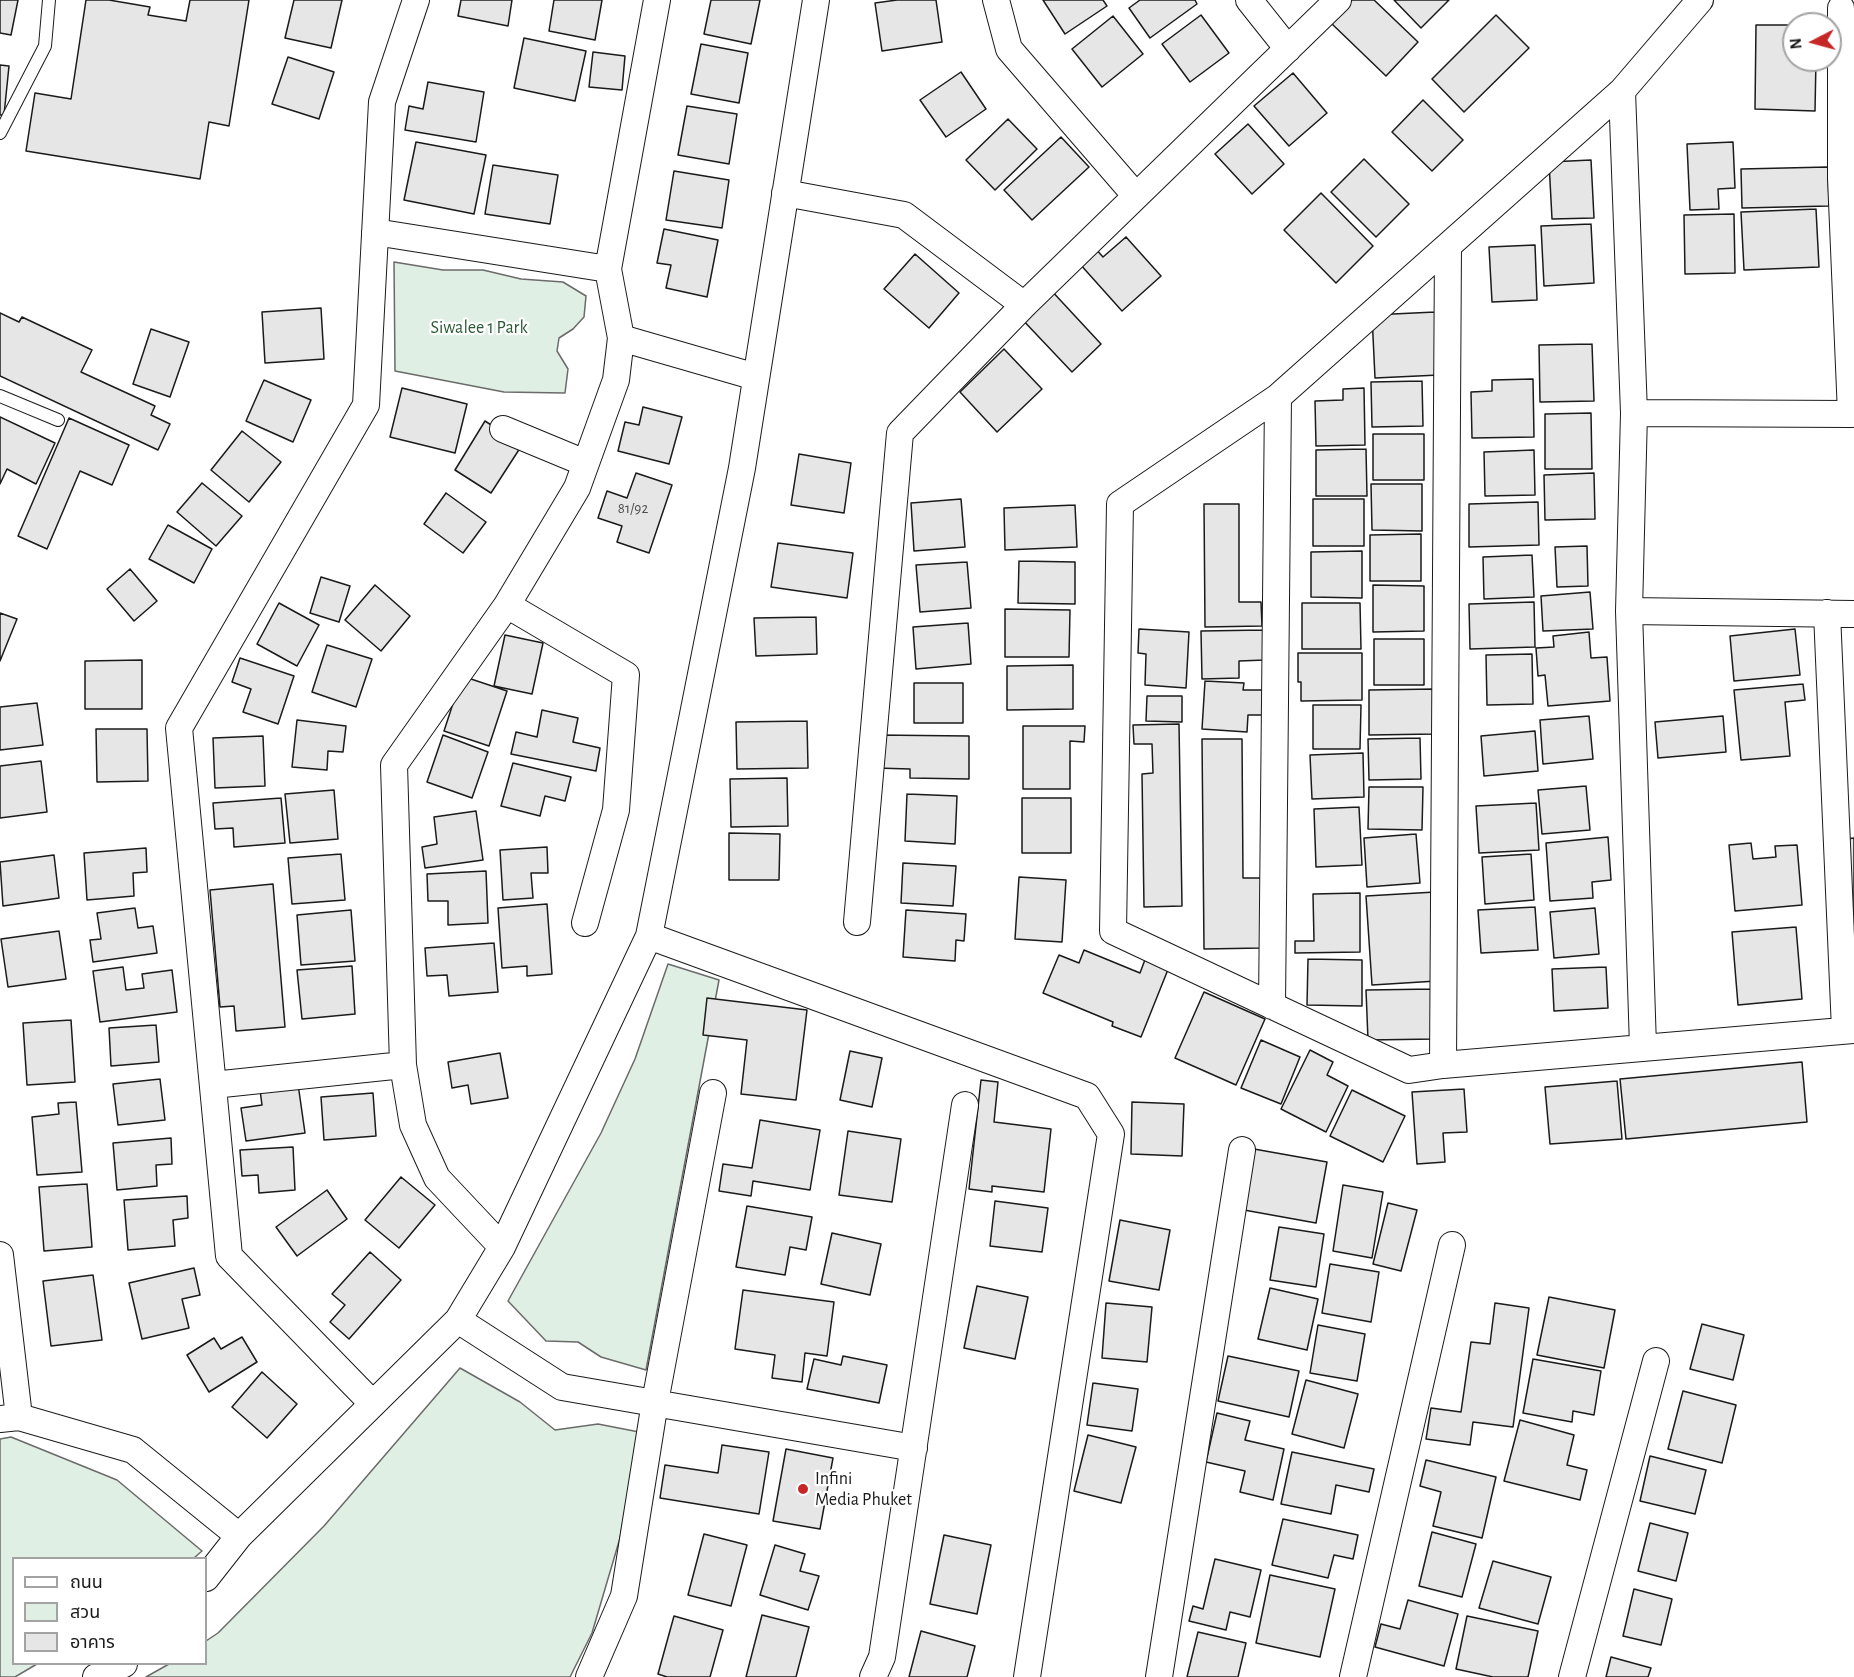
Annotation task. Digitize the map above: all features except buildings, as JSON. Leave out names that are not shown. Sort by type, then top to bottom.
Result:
[{"type":"street","points":[[374,1404],[229,1256],[179,728],[366,405],[382,102],[416,0]]},
{"type":"street","points":[[502,1247],[437,1178],[414,1125],[404,1065],[394,765],[507,605],[577,488],[616,380],[621,338],[608,269],[657,0]]},
{"type":"street","points":[[207,1577],[239,1536],[458,1320],[502,1247],[649,936],[742,468],[816,0]]},
{"type":"street","points":[[996,0],[1009,48],[1136,196]]},
{"type":"street","points":[[1249,0],[1288,49]]},
{"type":"street","points":[[857,922],[900,434],[1023,305],[1338,0]]},
{"type":"street","points":[[1700,0],[1622,91],[1278,397],[1120,504],[1113,932],[1409,1070],[1443,1065],[1850,1030],[1827,613]]},
{"type":"street","points":[[1634,413],[1852,414],[1847,181],[1840,7]]},
{"type":"street","points":[[1622,91],[1634,413],[1629,611],[1642,1047]]},
{"type":"street","points":[[785,193],[904,215],[1023,305]]},
{"type":"street","points":[[375,231],[608,269]]},
{"type":"street","points":[[1443,1065],[1448,246]]},
{"type":"street","points":[[621,338],[756,377]]},
{"type":"street","points":[[1272,1006],[1278,397]]},
{"type":"street","points":[[502,429],[585,463]]},
{"type":"street","points":[[507,605],[626,675],[616,810],[585,923]]},
{"type":"street","points":[[1629,611],[1854,614]]},
{"type":"street","points":[[649,936],[1087,1096],[1111,1134],[1032,1676]]},
{"type":"street","points":[[213,1085],[404,1065]]},
{"type":"street","points":[[589,1677],[624,1596],[656,1402],[713,1093]]},
{"type":"street","points":[[873,1677],[882,1657],[965,1105]]},
{"type":"street","points":[[1159,1677],[1242,1150]]},
{"type":"street","points":[[1353,1677],[1452,1245]]},
{"type":"street","points":[[0,1255],[10,1418],[133,1450],[239,1536]]},
{"type":"street","points":[[458,1320],[562,1387],[914,1448]]},
{"type":"street","points":[[1572,1677],[1656,1361]]},
{"type":"street","points":[[96,1677],[122,1665]]},
{"type":"lane","points":[[0,133],[45,46],[49,0]]},
{"type":"lane","points":[[0,396],[58,420]]},
{"type":"green space","name":"Siwalee 1 Park","points":[[394,262],[443,270],[483,270],[521,279],[563,282],[586,296],[584,317],[573,329],[559,338],[557,351],[568,369],[565,393],[504,392],[395,371]]},
{"type":"green space","points":[[668,964],[719,980],[646,1370],[601,1357],[578,1342],[546,1341],[508,1301],[601,1133],[635,1059]]},
{"type":"green space","points":[[460,1368],[520,1402],[555,1430],[598,1424],[639,1432],[620,1538],[592,1633],[570,1677],[146,1677],[167,1665],[207,1665],[207,1640],[218,1633],[324,1526]]},
{"type":"green space","points":[[11,1437],[117,1480],[202,1551],[195,1557],[12,1557],[12,1665],[35,1665],[15,1677],[0,1677],[0,1439]]},
{"type":"place","name":"Infini Media Phuket","points":[[803,1489]]}]
